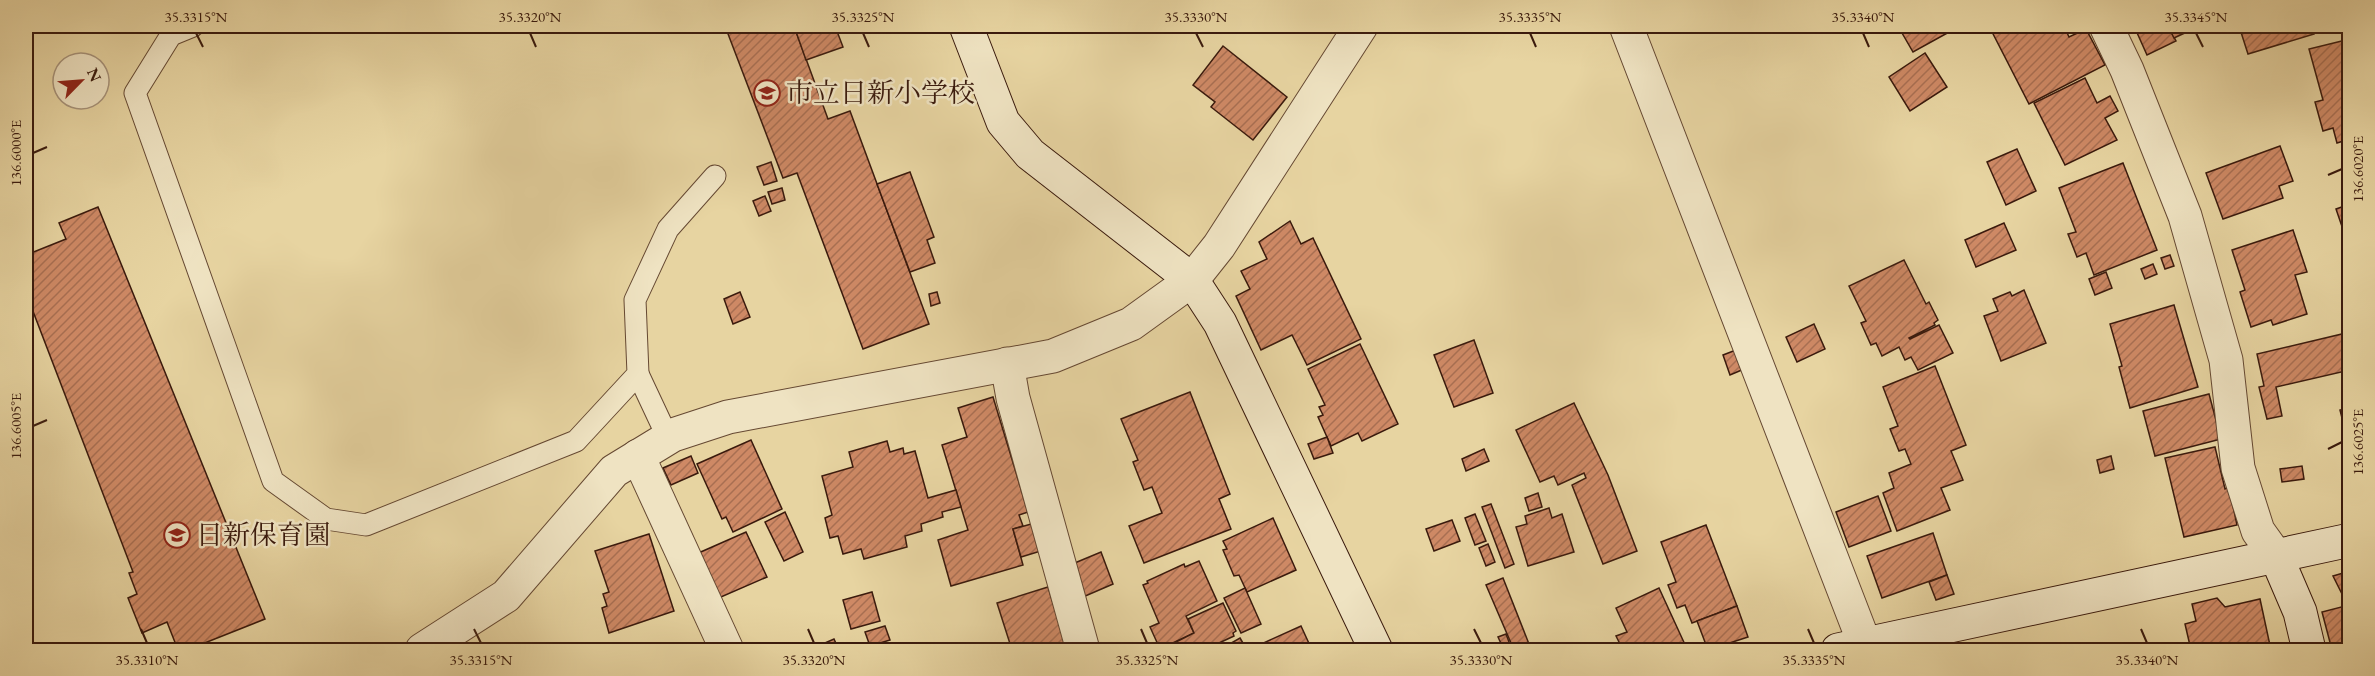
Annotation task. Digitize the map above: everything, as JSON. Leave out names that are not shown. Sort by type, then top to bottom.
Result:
[{"type":"street","points":[[966,26],[1003,122],[1030,154],[1192,280],[1220,323],[1376,651]]},
{"type":"street","points":[[422,651],[506,596],[614,471],[668,438],[728,417],[1053,356],[1131,324],[1192,280],[1219,246],[1361,26]]},
{"type":"street","points":[[1626,26],[1857,649],[2349,540]]},
{"type":"street","points":[[2106,26],[2127,70],[2185,216],[2226,360],[2238,468],[2258,531],[2276,556],[2300,612],[2309,651]]},
{"type":"street","points":[[1007,364],[1013,398],[1083,651]]},
{"type":"street","points":[[638,456],[727,651]]},
{"type":"lane","points":[[193,26],[171,35],[135,93],[273,481],[326,519],[366,525],[576,441],[638,374]]},
{"type":"lane","points":[[668,438],[638,374],[635,300],[668,229],[715,176]]},
{"type":"building","points":[[725,26],[794,26],[828,119],[850,111],[929,324],[863,349],[797,173],[783,178]]},
{"type":"building","points":[[794,26],[835,26],[843,47],[806,60]]},
{"type":"building","points":[[1898,26],[1960,26],[1913,52]]},
{"type":"building","points":[[1989,26],[2064,26],[2069,37],[2086,29],[2105,65],[2029,104]]},
{"type":"building","points":[[2134,26],[2168,26],[2176,41],[2147,55]]},
{"type":"building","points":[[2168,26],[2187,26],[2189,31],[2174,38]]},
{"type":"building","points":[[2239,26],[2311,26],[2314,34],[2248,54]]},
{"type":"building","points":[[2350,39],[2350,139],[2337,143],[2333,128],[2323,131],[2315,102],[2323,100],[2309,49]]},
{"type":"building","points":[[1223,46],[1287,97],[1253,140],[1211,107],[1215,102],[1193,85]]},
{"type":"building","points":[[1925,53],[1947,87],[1910,111],[1889,77]]},
{"type":"building","points":[[2085,78],[2097,103],[2110,96],[2118,111],[2105,118],[2117,140],[2065,165],[2034,103]]},
{"type":"building","points":[[2280,146],[2293,181],[2279,186],[2283,198],[2223,219],[2206,173]]},
{"type":"building","points":[[2017,149],[2036,191],[2006,205],[1987,162]]},
{"type":"building","points":[[771,162],[777,181],[764,185],[757,167]]},
{"type":"building","points":[[2123,163],[2157,250],[2094,275],[2086,253],[2077,257],[2068,234],[2076,232],[2059,188]]},
{"type":"building","points":[[910,172],[934,237],[927,240],[935,263],[910,272],[877,184]]},
{"type":"building","points":[[782,188],[785,200],[772,204],[768,192]]},
{"type":"building","points":[[765,196],[771,211],[759,216],[753,201]]},
{"type":"building","points":[[2350,204],[2350,250],[2336,209]]},
{"type":"building","points":[[98,207],[265,619],[187,650],[178,650],[167,622],[142,633],[128,598],[137,594],[129,573],[133,572],[26,293],[26,255],[66,239],[59,223]]},
{"type":"building","points":[[1290,221],[1301,244],[1313,238],[1361,339],[1307,365],[1292,335],[1261,350],[1236,296],[1250,289],[1241,271],[1267,259],[1259,242]]},
{"type":"building","points":[[2004,223],[2016,250],[1976,267],[1965,240]]},
{"type":"building","points":[[2293,230],[2307,272],[2295,275],[2307,314],[2273,325],[2271,320],[2251,327],[2240,292],[2245,290],[2232,250]]},
{"type":"building","points":[[2170,255],[2174,266],[2165,269],[2161,258]]},
{"type":"building","points":[[1904,260],[1926,304],[1929,302],[1938,320],[1934,323],[1935,325],[1909,338],[1939,325],[1953,353],[1918,370],[1911,357],[1905,360],[1899,347],[1882,356],[1876,343],[1871,345],[1861,323],[1866,321],[1849,286]]},
{"type":"building","points":[[2153,264],[2157,274],[2145,279],[2141,269]]},
{"type":"building","points":[[2106,272],[2112,288],[2095,295],[2089,279]]},
{"type":"building","points":[[2024,290],[2046,343],[2001,361],[1984,316],[1998,311],[1993,299],[2010,292],[2012,296]]},
{"type":"building","points":[[740,292],[750,317],[733,324],[724,299]]},
{"type":"building","points":[[937,292],[940,303],[931,306],[929,294]]},
{"type":"building","points":[[2174,305],[2198,387],[2130,408],[2119,367],[2122,366],[2110,324]]},
{"type":"building","points":[[1814,324],[1825,349],[1797,362],[1786,337]]},
{"type":"building","points":[[2342,334],[2350,370],[2276,387],[2282,416],[2267,419],[2259,387],[2264,386],[2257,354]]},
{"type":"building","points":[[1474,340],[1493,393],[1454,407],[1434,355]]},
{"type":"building","points":[[1360,344],[1398,424],[1362,441],[1358,433],[1331,446],[1318,417],[1323,415],[1319,407],[1325,405],[1308,369]]},
{"type":"building","points":[[1736,350],[1744,369],[1730,375],[1723,355]]},
{"type":"building","points":[[1935,366],[1966,445],[1951,451],[1963,480],[1941,488],[1950,510],[1897,531],[1883,493],[1894,488],[1889,473],[1911,464],[1905,449],[1899,451],[1890,429],[1898,426],[1883,387]]},
{"type":"building","points":[[1190,392],[1230,494],[1219,499],[1231,529],[1144,563],[1129,526],[1162,513],[1152,487],[1144,490],[1133,462],[1138,460],[1121,419]]},
{"type":"building","points":[[2209,394],[2221,439],[2155,456],[2143,411]]},
{"type":"building","points":[[993,397],[1028,512],[1019,515],[1023,526],[1013,529],[1023,565],[951,586],[938,540],[968,530],[942,445],[967,437],[958,408]]},
{"type":"building","points":[[1574,403],[1608,475],[1637,551],[1603,564],[1572,485],[1586,478],[1584,473],[1558,485],[1554,476],[1540,482],[1516,430]]},
{"type":"building","points":[[2350,408],[2350,425],[2344,426],[2340,410]]},
{"type":"building","points":[[1327,437],[1333,453],[1314,459],[1308,444]]},
{"type":"building","points":[[751,440],[782,509],[733,532],[726,517],[722,519],[697,464]]},
{"type":"building","points":[[887,441],[890,452],[903,448],[904,454],[915,451],[928,498],[956,490],[961,507],[942,512],[943,517],[921,524],[922,531],[905,536],[907,547],[864,559],[861,549],[843,554],[838,536],[830,538],[825,518],[832,515],[822,476],[853,467],[849,452]]},
{"type":"building","points":[[2215,447],[2225,489],[2229,487],[2237,525],[2184,537],[2165,458]]},
{"type":"building","points":[[1484,449],[1489,461],[1466,471],[1462,459]]},
{"type":"building","points":[[691,456],[698,473],[671,485],[663,468]]},
{"type":"building","points":[[2111,456],[2114,469],[2100,473],[2097,460]]},
{"type":"building","points":[[2302,466],[2304,479],[2282,482],[2280,469]]},
{"type":"building","points":[[1538,493],[1542,507],[1529,511],[1525,498]]},
{"type":"building","points":[[1878,496],[1891,531],[1849,547],[1836,512]]},
{"type":"building","points":[[1491,504],[1514,564],[1505,568],[1482,507]]},
{"type":"building","points":[[1549,508],[1552,518],[1562,514],[1574,552],[1528,566],[1516,527],[1527,524],[1525,516]]},
{"type":"building","points":[[785,512],[803,552],[784,561],[765,522]]},
{"type":"building","points":[[1475,514],[1486,541],[1475,545],[1465,518]]},
{"type":"building","points":[[1273,518],[1296,570],[1247,592],[1239,575],[1234,576],[1223,550],[1227,549],[1223,541]]},
{"type":"building","points":[[1452,520],[1460,541],[1434,551],[1426,529]]},
{"type":"building","points":[[1035,523],[1044,550],[1021,557],[1013,529]]},
{"type":"building","points":[[1706,525],[1737,606],[1692,623],[1685,605],[1677,608],[1668,585],[1676,582],[1661,542]]},
{"type":"building","points":[[746,532],[767,577],[714,600],[694,555]]},
{"type":"building","points":[[1933,533],[1947,575],[1882,598],[1867,556]]},
{"type":"building","points":[[649,534],[674,611],[609,633],[602,608],[607,606],[603,594],[609,592],[595,551]]},
{"type":"building","points":[[1488,544],[1495,562],[1486,566],[1479,548]]},
{"type":"building","points":[[1101,552],[1113,584],[1083,597],[1070,565]]},
{"type":"building","points":[[1199,561],[1217,601],[1186,616],[1194,633],[1160,649],[1150,627],[1159,623],[1143,585],[1184,564],[1185,567]]},
{"type":"building","points":[[2350,571],[2350,610],[2333,576]]},
{"type":"building","points":[[1947,575],[1954,594],[1936,600],[1929,582]]},
{"type":"building","points":[[1503,578],[1529,644],[1514,650],[1486,585]]},
{"type":"building","points":[[1048,587],[1066,645],[1073,650],[1012,650],[997,603]]},
{"type":"building","points":[[1245,588],[1261,624],[1241,633],[1224,598]]},
{"type":"building","points":[[1659,588],[1687,649],[1623,650],[1616,636],[1627,632],[1616,608]]},
{"type":"building","points":[[872,592],[880,621],[851,629],[843,600]]},
{"type":"building","points":[[2217,598],[2225,607],[2260,599],[2271,650],[2191,650],[2185,624],[2196,621],[2192,604]]},
{"type":"building","points":[[1223,603],[1236,631],[1233,633],[1234,636],[1204,650],[1174,650],[1173,648],[1176,647],[1174,643],[1194,633],[1188,619]]},
{"type":"building","points":[[1737,606],[1748,637],[1708,650],[1697,621]]},
{"type":"building","points":[[2345,606],[2350,615],[2350,648],[2332,650],[2322,612]]},
{"type":"building","points":[[885,626],[890,640],[870,646],[865,632]]},
{"type":"building","points":[[1301,626],[1312,650],[1262,650],[1259,645]]},
{"type":"building","points":[[1506,634],[1512,650],[1504,650],[1498,637]]},
{"type":"building","points":[[1240,638],[1247,650],[1219,650]]},
{"type":"building","points":[[834,639],[839,650],[809,650]]},
{"type":"place","name":"市立日新小学校","points":[[767,93]]},
{"type":"place","name":"日新保育園","points":[[177,535]]}]
